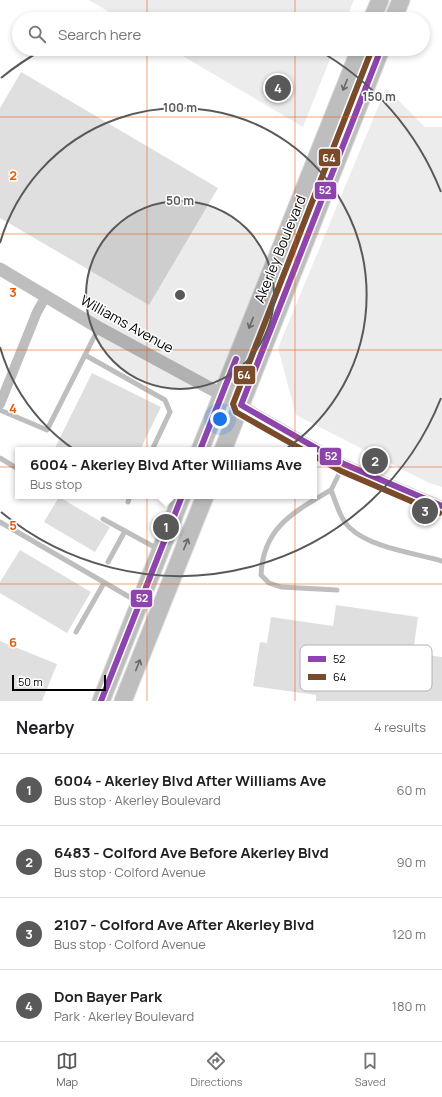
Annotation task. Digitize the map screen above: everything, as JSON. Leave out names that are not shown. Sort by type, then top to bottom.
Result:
[{"type":"main road","points":[[375,12],[380,0]]},
{"type":"main road","points":[[396,12],[401,0]]},
{"type":"main road","name":"Akerley Boulevard","points":[[201,447],[357,56]]},
{"type":"main road","name":"Akerley Boulevard","points":[[224,447],[378,56]]},
{"type":"main road","points":[[101,701],[181,499]]},
{"type":"main road","points":[[123,701],[204,499]]},
{"type":"street","name":"Williams Avenue","points":[[0,269],[99,328],[241,405]]},
{"type":"street","points":[[0,404],[37,312],[46,296]]},
{"type":"street","points":[[241,405],[314,447]]},
{"type":"street","points":[[317,449],[344,464],[442,506]]},
{"type":"lane","points":[[0,410],[47,430],[99,328]]},
{"type":"lane","points":[[85,355],[165,400],[170,412],[153,447]]},
{"type":"lane","points":[[0,458],[15,467]]},
{"type":"lane","points":[[317,498],[331,490],[344,464]]},
{"type":"lane","points":[[331,490],[338,508],[350,528],[375,544],[442,561]]},
{"type":"lane","points":[[316,499],[288,516],[270,537],[262,559],[261,575],[269,583],[281,587],[337,590]]},
{"type":"lane","points":[[103,519],[161,550]]},
{"type":"lane","points":[[0,522],[140,603]]},
{"type":"lane","points":[[108,562],[125,531]]},
{"type":"lane","points":[[76,632],[104,583]]},
{"type":"shaded area","points":[[89,0],[354,0],[349,12],[109,12]]},
{"type":"shaded area","points":[[183,56],[331,56],[303,127]]},
{"type":"shaded area","points":[[386,88],[425,127],[442,127],[442,487],[429,483],[296,415],[278,348]]},
{"type":"building","points":[[21,72],[218,188],[149,305],[0,218],[0,108]]},
{"type":"building","points":[[92,373],[161,407],[141,447],[55,447]]},
{"type":"building","points":[[58,499],[62,499],[110,527],[95,552],[44,522]]},
{"type":"building","points":[[20,550],[91,592],[67,633],[0,593],[0,582]]},
{"type":"building","points":[[336,605],[418,617],[414,645],[300,645],[300,691],[432,691],[432,656],[442,657],[442,701],[316,701],[316,695],[253,686],[260,642],[267,643],[271,617],[333,626]]},
{"type":"building","points":[[0,641],[57,664],[42,701],[0,701]]},
{"type":"transit line","name":"64","points":[[298,447],[236,412],[233,404],[369,56]]},
{"type":"transit line","name":"52","points":[[314,447],[241,405],[378,56]]},
{"type":"transit line","name":"52","points":[[201,447],[236,359]]},
{"type":"transit line","name":"52","points":[[317,449],[344,464],[442,506]]},
{"type":"transit line","name":"64","points":[[317,458],[341,471],[439,513]]},
{"type":"transit line","name":"52","points":[[101,701],[181,499]]},
{"type":"place","name":"Don Bayer Park","points":[[278,88]]},
{"type":"place","name":"6483 - Colford Ave Before Akerley Blvd","points":[[375,461]]},
{"type":"place","name":"2107 - Colford Ave After Akerley Blvd","points":[[425,511]]},
{"type":"place","name":"6004 - Akerley Blvd After Williams Ave","points":[[166,527]]}]
